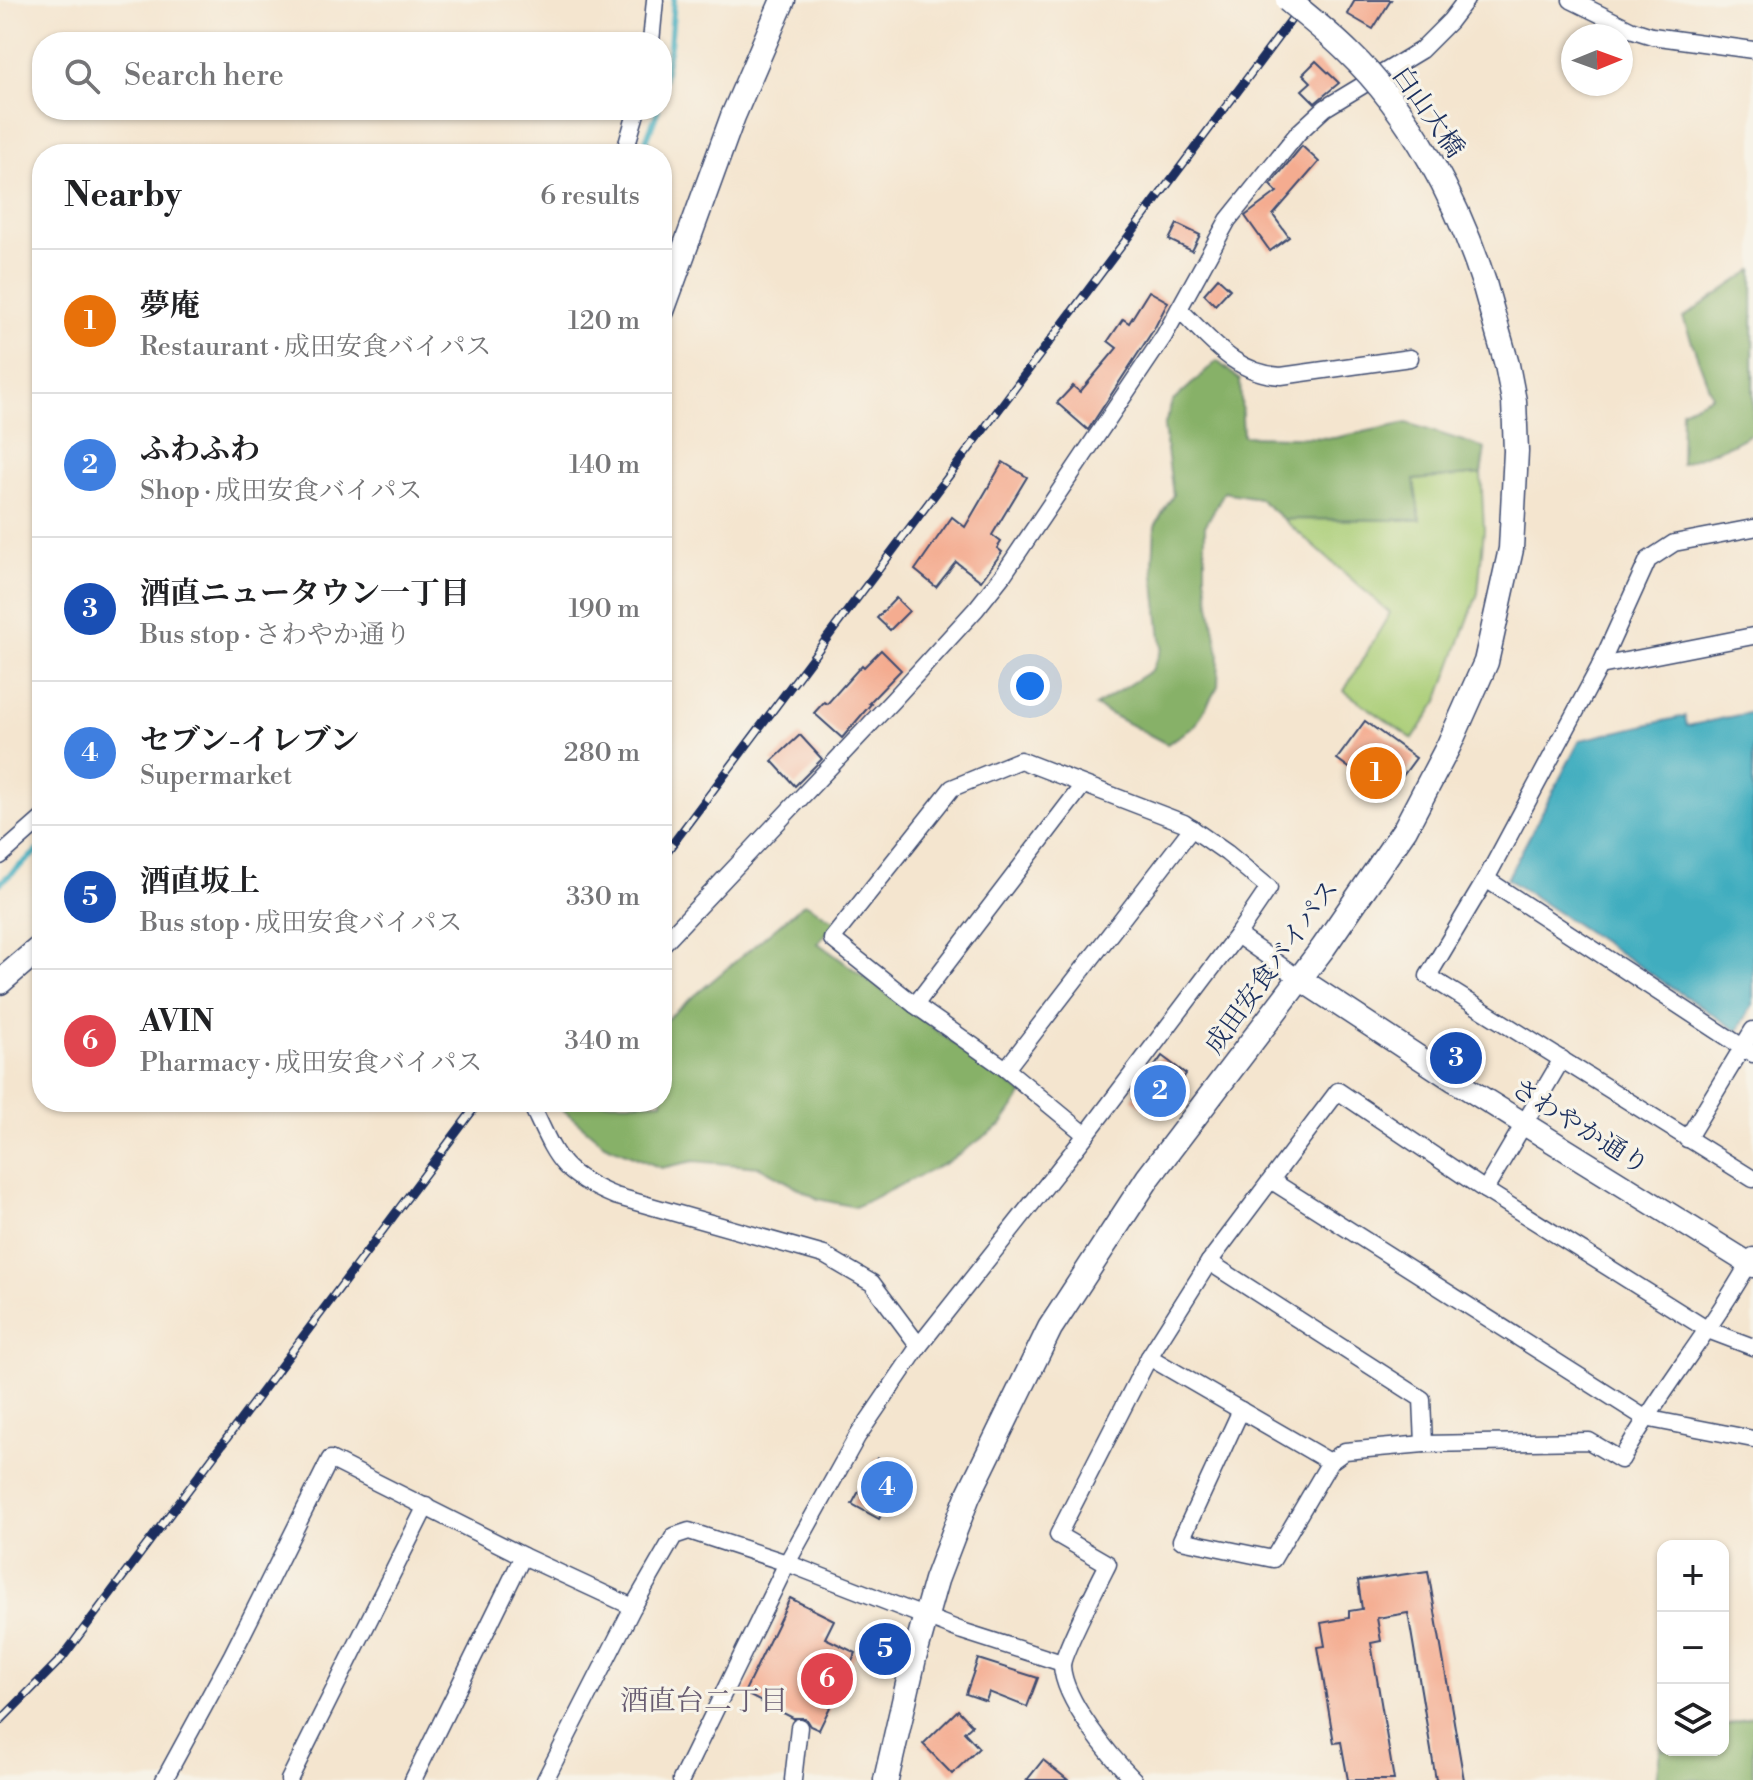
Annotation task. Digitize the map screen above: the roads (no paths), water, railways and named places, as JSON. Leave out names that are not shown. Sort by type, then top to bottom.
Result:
[{"type":"main road","points":[[672,281],[733,116],[783,0]]},
{"type":"main road","name":"白山大橋","points":[[1288,0],[1350,53],[1386,95],[1452,201],[1484,283]]},
{"type":"main road","name":"成田安食バイパス","points":[[886,1780],[914,1658],[936,1580],[968,1496],[1050,1328],[1148,1178],[1300,979],[1405,829],[1449,745],[1486,662],[1511,549],[1516,451],[1514,401],[1484,283]]},
{"type":"main road","points":[[0,982],[32,955]]},
{"type":"street","points":[[652,32],[655,0]]},
{"type":"street","points":[[672,934],[976,609],[1003,575],[1164,336],[1228,220],[1298,133],[1325,108],[1421,50],[1466,0]]},
{"type":"street","points":[[1571,0],[1630,29],[1652,36],[1753,50]]},
{"type":"street","points":[[627,144],[634,120]]},
{"type":"street","points":[[1179,309],[1234,362],[1261,375],[1281,376],[1410,358]]},
{"type":"street","points":[[1753,528],[1674,543],[1648,560],[1600,666],[1486,879],[1428,976],[1753,1179]]},
{"type":"street","points":[[1600,666],[1753,636]]},
{"type":"street","points":[[681,1780],[787,1563],[857,1437],[919,1346],[1086,1135],[1269,888],[1184,823],[1020,760],[952,788],[832,939],[915,1005],[1006,1069],[1086,1135]]},
{"type":"street","points":[[915,1005],[1083,785]]},
{"type":"street","points":[[0,856],[32,828]]},
{"type":"street","points":[[1006,1069],[1192,828]]},
{"type":"street","points":[[1486,879],[1747,1051]]},
{"type":"street","points":[[1237,935],[1300,979]]},
{"type":"street","name":"さわやか通り","points":[[1300,979],[1523,1124],[1751,1262]]},
{"type":"street","points":[[1687,1139],[1747,1051],[1753,1030]]},
{"type":"street","points":[[1485,1190],[1562,1059]]},
{"type":"street","points":[[1134,1780],[1108,1754],[1068,1689],[1062,1663],[1108,1564],[1058,1535],[1149,1357],[1209,1262],[1338,1091],[1485,1190],[1708,1330],[1753,1347]]},
{"type":"street","points":[[535,1112],[559,1162],[585,1183],[615,1196],[824,1255],[872,1283],[919,1346]]},
{"type":"street","points":[[1272,1181],[1645,1418],[1753,1439]]},
{"type":"street","points":[[1209,1262],[1422,1399],[1424,1444]]},
{"type":"street","points":[[1241,1410],[1181,1540],[1273,1559],[1330,1462],[1345,1451],[1424,1444],[1589,1441],[1621,1460],[1645,1418],[1708,1330],[1751,1262]]},
{"type":"street","points":[[1149,1357],[1330,1462]]},
{"type":"street","points":[[164,1780],[232,1655],[330,1459],[523,1556],[633,1607]]},
{"type":"street","points":[[289,1780],[426,1506]]},
{"type":"street","points":[[545,1780],[633,1607],[674,1536],[689,1531],[787,1563],[1062,1663]]},
{"type":"street","points":[[413,1780],[523,1556]]},
{"type":"street","points":[[793,1780],[799,1727]]},
{"type":"water","points":[[1753,712],[1753,1004],[1738,1031],[1507,879],[1580,740],[1685,716],[1687,726]]},
{"type":"waterway","points":[[671,32],[674,0]]},
{"type":"waterway","points":[[645,144],[654,120]]},
{"type":"waterway","points":[[0,883],[32,856]]},
{"type":"railway","points":[[672,845],[1306,0]]},
{"type":"railway","points":[[0,1721],[62,1658],[472,1112]]},
{"type":"place","name":"夢庵","points":[[1376,773]]},
{"type":"place","name":"酒直ニュータウン一丁目","points":[[1456,1058]]},
{"type":"place","name":"ふわふわ","points":[[1160,1091]]},
{"type":"place","name":"セブン-イレブン","points":[[887,1487]]},
{"type":"place","name":"酒直坂上","points":[[885,1649]]},
{"type":"place","name":"AVIN","points":[[827,1679]]},
{"type":"district","name":"酒直台二丁目","points":[[704,1701]]}]
